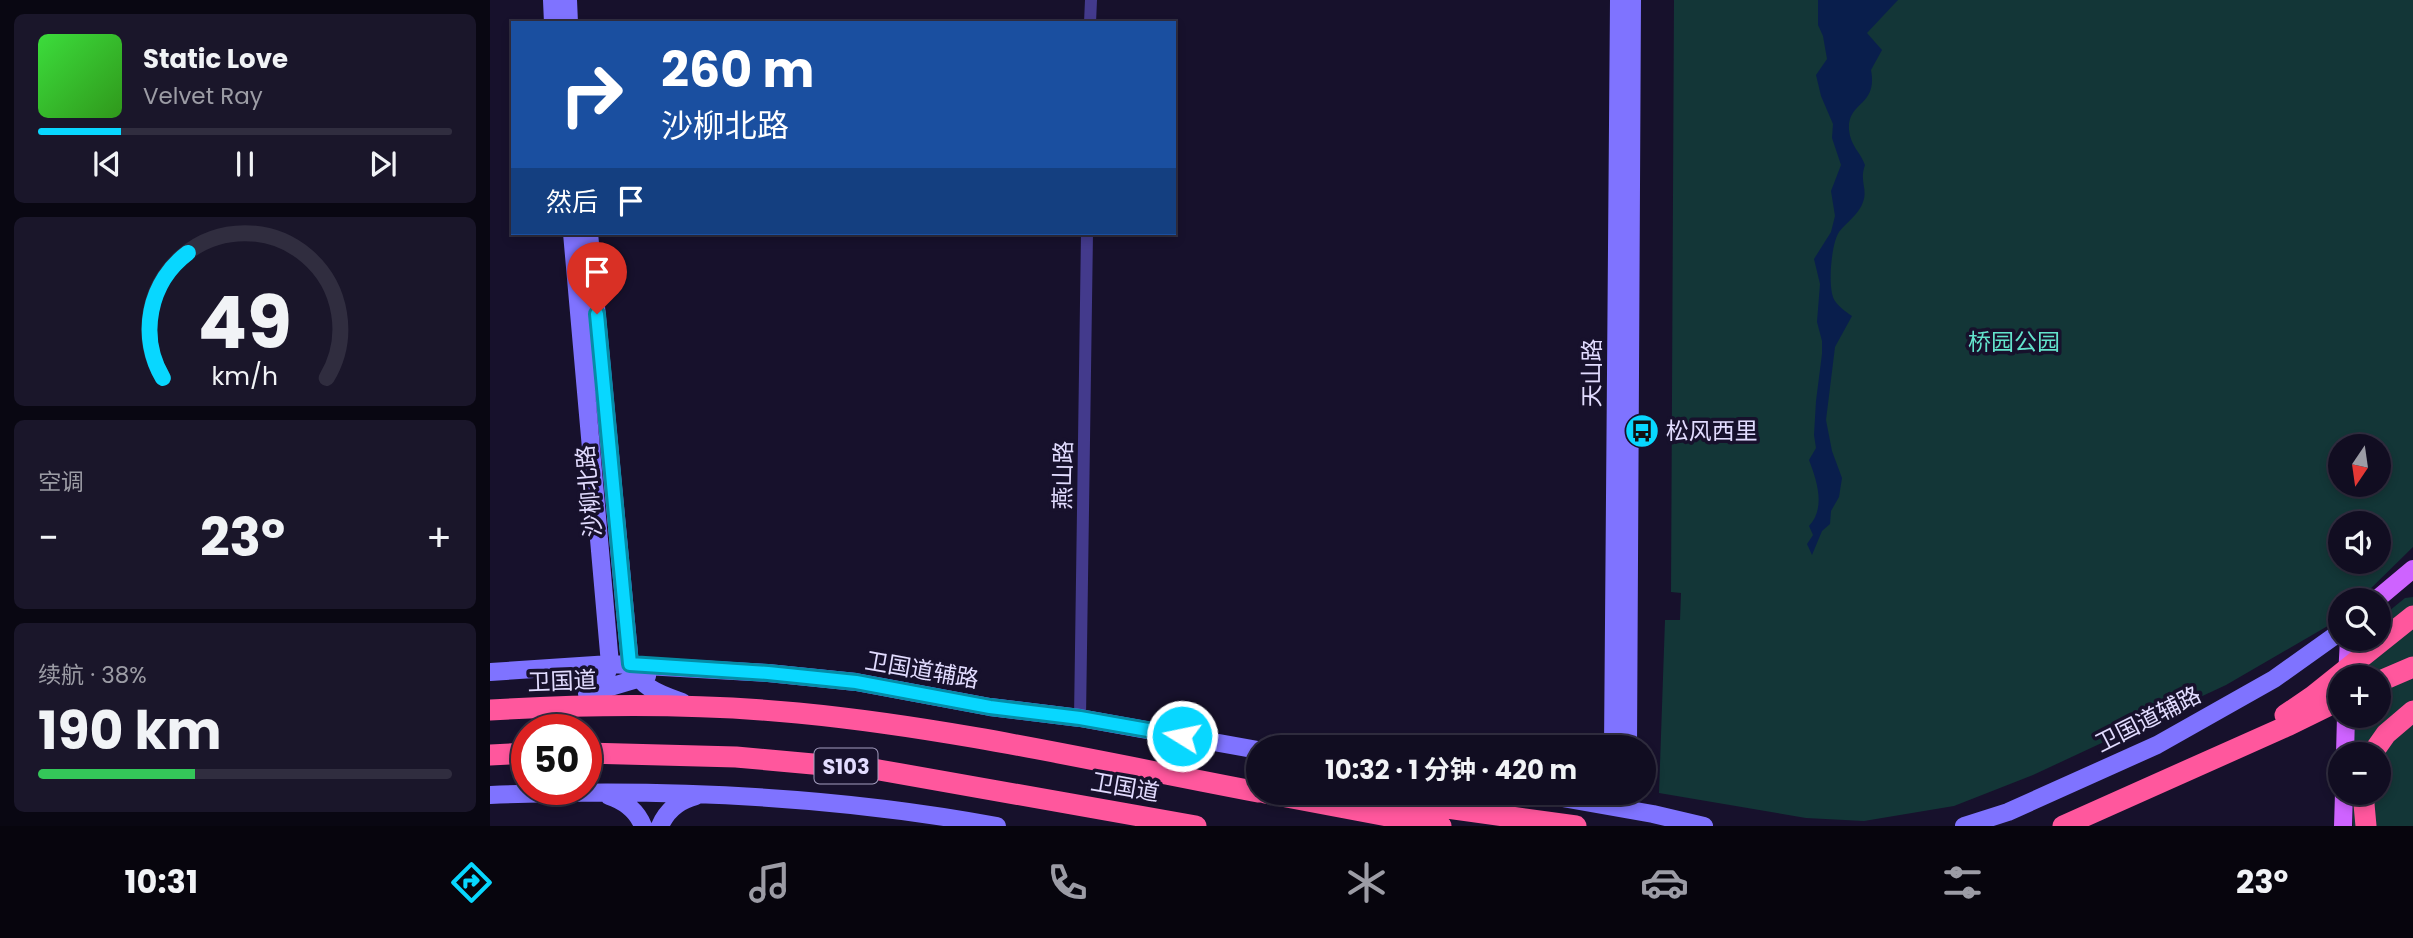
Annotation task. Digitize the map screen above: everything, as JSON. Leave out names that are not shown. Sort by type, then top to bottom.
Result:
[{"type":"highway","points":[[2239,746],[2313,696],[2413,616]]},
{"type":"highway","points":[[2391,676],[2413,667]]},
{"type":"highway","name":"卫国道","points":[[490,710],[633,705],[797,713],[924,729],[1246,790]]},
{"type":"highway","points":[[2063,826],[2328,705]]},
{"type":"highway","points":[[2380,742],[2413,711]]},
{"type":"highway","name":"卫国道","points":[[602,753],[724,757],[852,766],[944,780],[1109,818],[1196,826]]},
{"type":"highway","points":[[490,755],[511,754]]},
{"type":"highway","points":[[1116,765],[1246,781]]},
{"type":"highway","points":[[1329,805],[1441,826]]},
{"type":"highway","points":[[1425,805],[1576,826]]},
{"type":"highway","points":[[2364,805],[2366,826]]},
{"type":"highway","points":[[1109,818],[1171,826]]},
{"type":"main road","points":[[552,0],[553,21]]},
{"type":"main road","points":[[568,0],[569,21]]},
{"type":"main road","name":"天山路","points":[[1613,735],[1619,0]]},
{"type":"main road","name":"天山路","points":[[1628,735],[1632,0]]},
{"type":"main road","name":"沙柳北路","points":[[572,235],[610,664]]},
{"type":"main road","name":"沙柳北路","points":[[589,235],[634,671]]},
{"type":"main road","points":[[2391,588],[2413,569]]},
{"type":"main road","points":[[2391,588],[2413,586]]},
{"type":"main road","name":"卫国道辅路","points":[[1964,826],[2008,812],[2157,744],[2274,679],[2328,641]]},
{"type":"main road","points":[[587,694],[605,678],[610,664]]},
{"type":"main road","name":"卫国道辅路","points":[[490,672],[610,664],[634,671],[688,668],[856,682],[990,707],[1080,718],[1246,748]]},
{"type":"main road","points":[[541,707],[587,694],[634,671],[660,695],[695,707]]},
{"type":"main road","points":[[490,795],[511,794]]},
{"type":"main road","points":[[602,794],[701,794],[858,804],[997,826]]},
{"type":"main road","points":[[602,794],[627,805],[643,826]]},
{"type":"main road","points":[[660,826],[664,817],[675,806],[701,794]]},
{"type":"main road","points":[[1601,805],[1704,826]]},
{"type":"main road","points":[[1641,805],[1653,814]]},
{"type":"main road","points":[[2343,826],[2344,805]]},
{"type":"street","points":[[1090,21],[1091,0]]},
{"type":"street","name":"燕山路","points":[[1080,718],[1087,235]]},
{"type":"green space","name":"桥园公园","points":[[1674,0],[2413,0],[2413,547],[2391,569],[2391,511],[2328,511],[2328,574],[2385,574],[2371,588],[2328,588],[2328,626],[2226,685],[2033,775],[1954,806],[1864,821],[1806,818],[1659,793],[1665,620],[1680,620],[1681,593],[1671,592]]},
{"type":"green space","points":[[2413,597],[2413,826],[2353,826],[2353,805],[2391,805],[2391,742],[2353,742],[2354,728],[2391,728],[2391,665],[2355,665],[2356,651],[2391,651],[2391,609],[2405,598]]},
{"type":"water","points":[[1818,0],[1898,0],[1867,33],[1882,50],[1871,70],[1872,82],[1867,98],[1850,121],[1852,141],[1865,165],[1865,193],[1859,210],[1839,232],[1832,256],[1831,287],[1835,301],[1852,316],[1835,347],[1826,420],[1832,451],[1842,478],[1839,497],[1831,511],[1830,524],[1822,531],[1812,555],[1807,544],[1813,535],[1809,526],[1819,503],[1809,460],[1816,448],[1816,401],[1822,354],[1817,322],[1820,284],[1814,259],[1831,232],[1835,216],[1831,191],[1841,165],[1832,138],[1833,124],[1821,96],[1816,75],[1827,59],[1818,25]]},
{"type":"place","name":"松风西里","points":[[1642,431]]},
{"type":"route","points":[[597,314],[630,664],[856,682],[990,707],[1080,718],[1182,736]]}]
